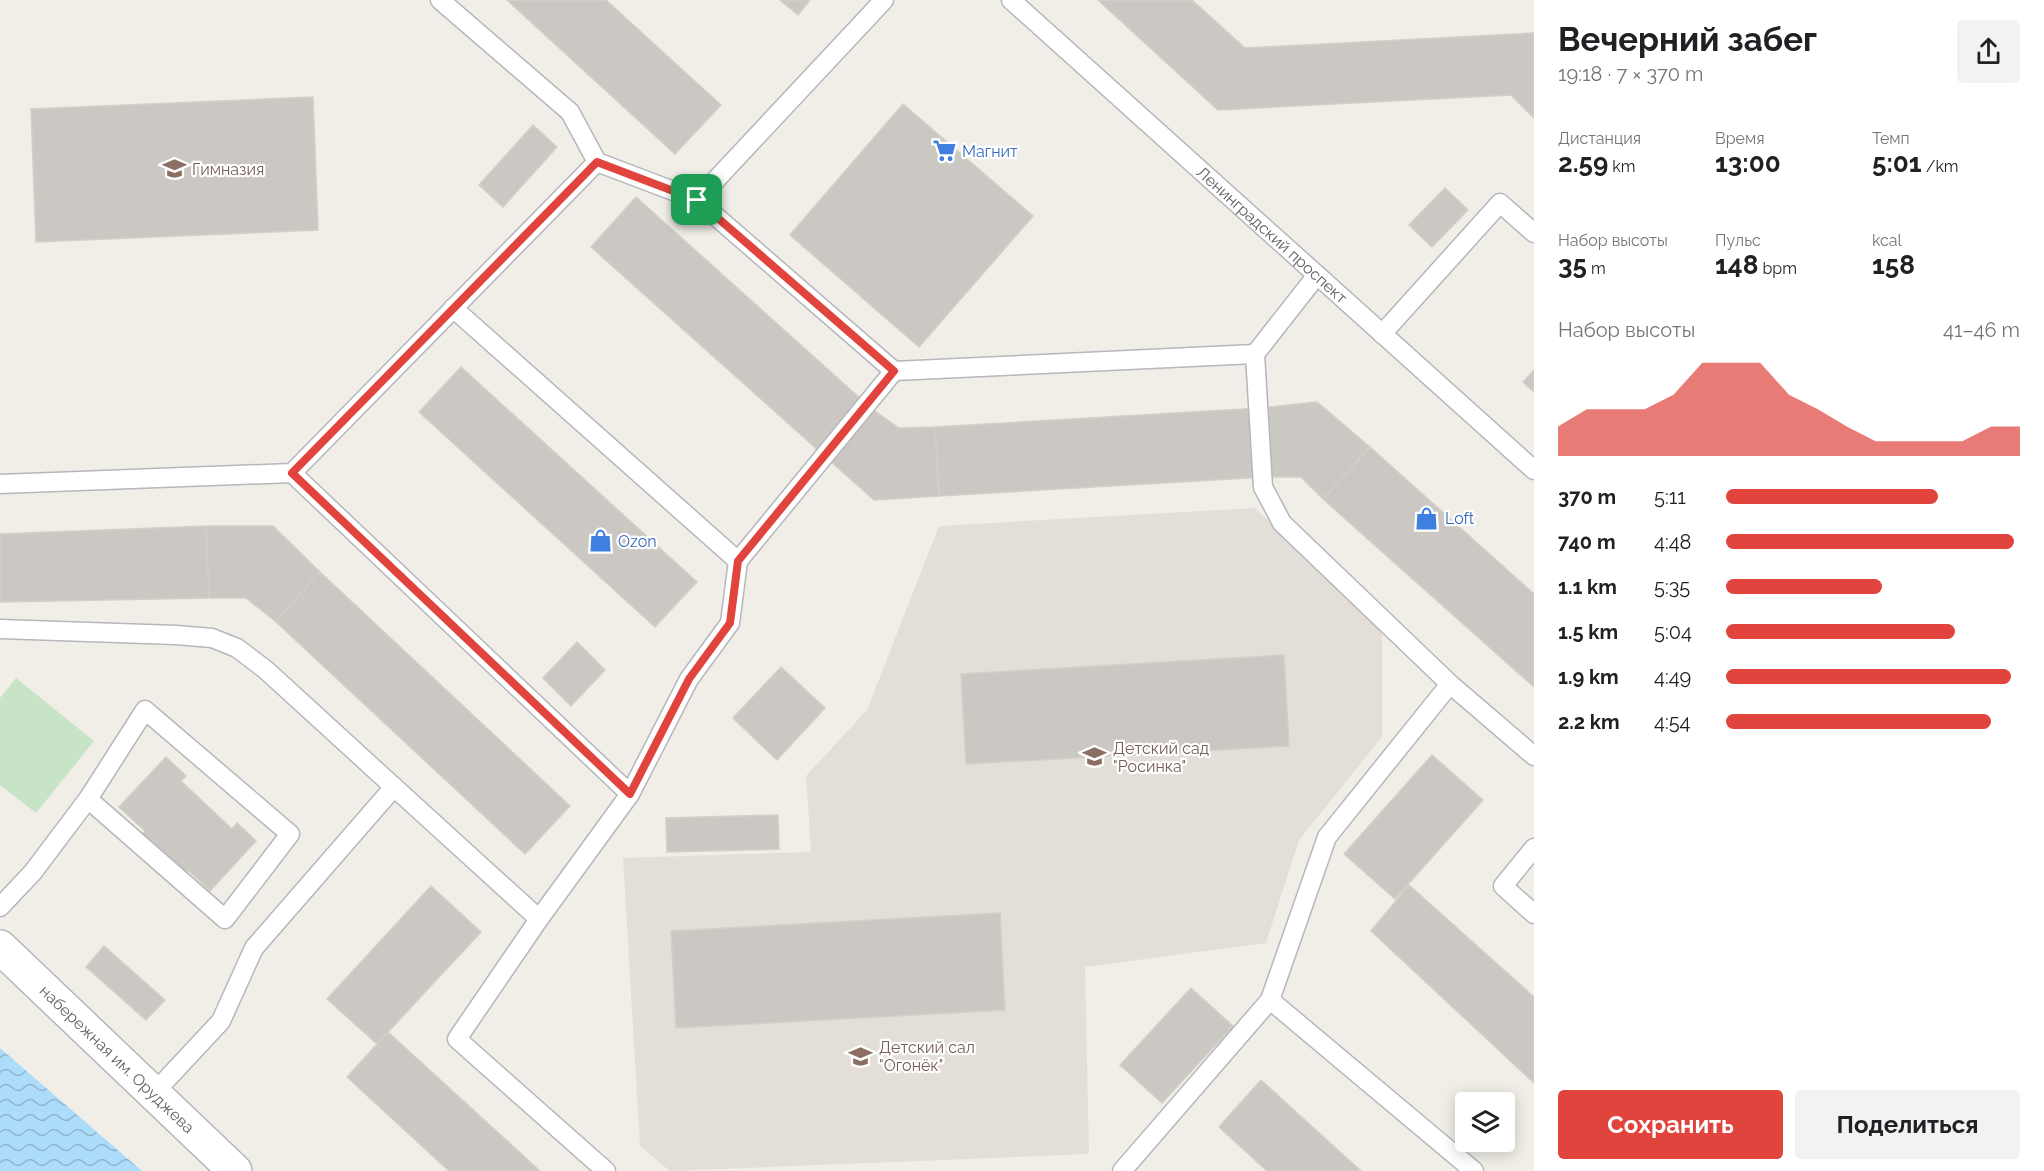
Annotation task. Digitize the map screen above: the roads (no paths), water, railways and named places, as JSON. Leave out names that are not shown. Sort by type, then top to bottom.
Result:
[{"type":"street","name":"набережная им. Оруджева","points":[[0,947],[234,1171]]},
{"type":"lane","points":[[440,0],[570,112],[597,162],[697,200],[894,371],[1256,354]]},
{"type":"lane","points":[[697,200],[884,0]]},
{"type":"lane","name":"Ленинградский проспект","points":[[1011,0],[1534,470]]},
{"type":"lane","points":[[0,484],[292,473],[597,162]]},
{"type":"lane","points":[[1382,333],[1500,203],[1534,233]]},
{"type":"lane","points":[[1317,275],[1256,354],[1263,487],[1282,523],[1450,684],[1534,756]]},
{"type":"lane","points":[[453,308],[738,561]]},
{"type":"lane","points":[[606,1171],[457,1039],[539,919],[630,794],[689,679],[730,623],[738,561],[894,371]]},
{"type":"lane","points":[[292,473],[630,794]]},
{"type":"lane","points":[[0,629],[176,635],[212,638],[237,648],[266,670],[539,919]]},
{"type":"lane","points":[[1122,1171],[1270,1000],[1327,837],[1450,684]]},
{"type":"lane","points":[[0,907],[33,872],[88,799],[145,710],[290,834],[225,919],[88,799]]},
{"type":"lane","points":[[153,1094],[221,1021],[254,948],[394,787]]},
{"type":"lane","points":[[1534,848],[1503,886],[1534,914]]},
{"type":"lane","points":[[1270,1000],[1474,1171]]},
{"type":"water","points":[[0,1048],[142,1171],[0,1171]]},
{"type":"place","name":"Магнит","points":[[944,151]]},
{"type":"place","name":"Гимназия","points":[[174,169]]},
{"type":"place","name":"Loft","points":[[1427,518]]},
{"type":"place","name":"Ozon","points":[[600,541]]},
{"type":"place","name":"Детский сад \"Росинка\"","points":[[1095,757]]},
{"type":"place","name":"Детский сал \"Огонёк\"","points":[[861,1056]]}]
